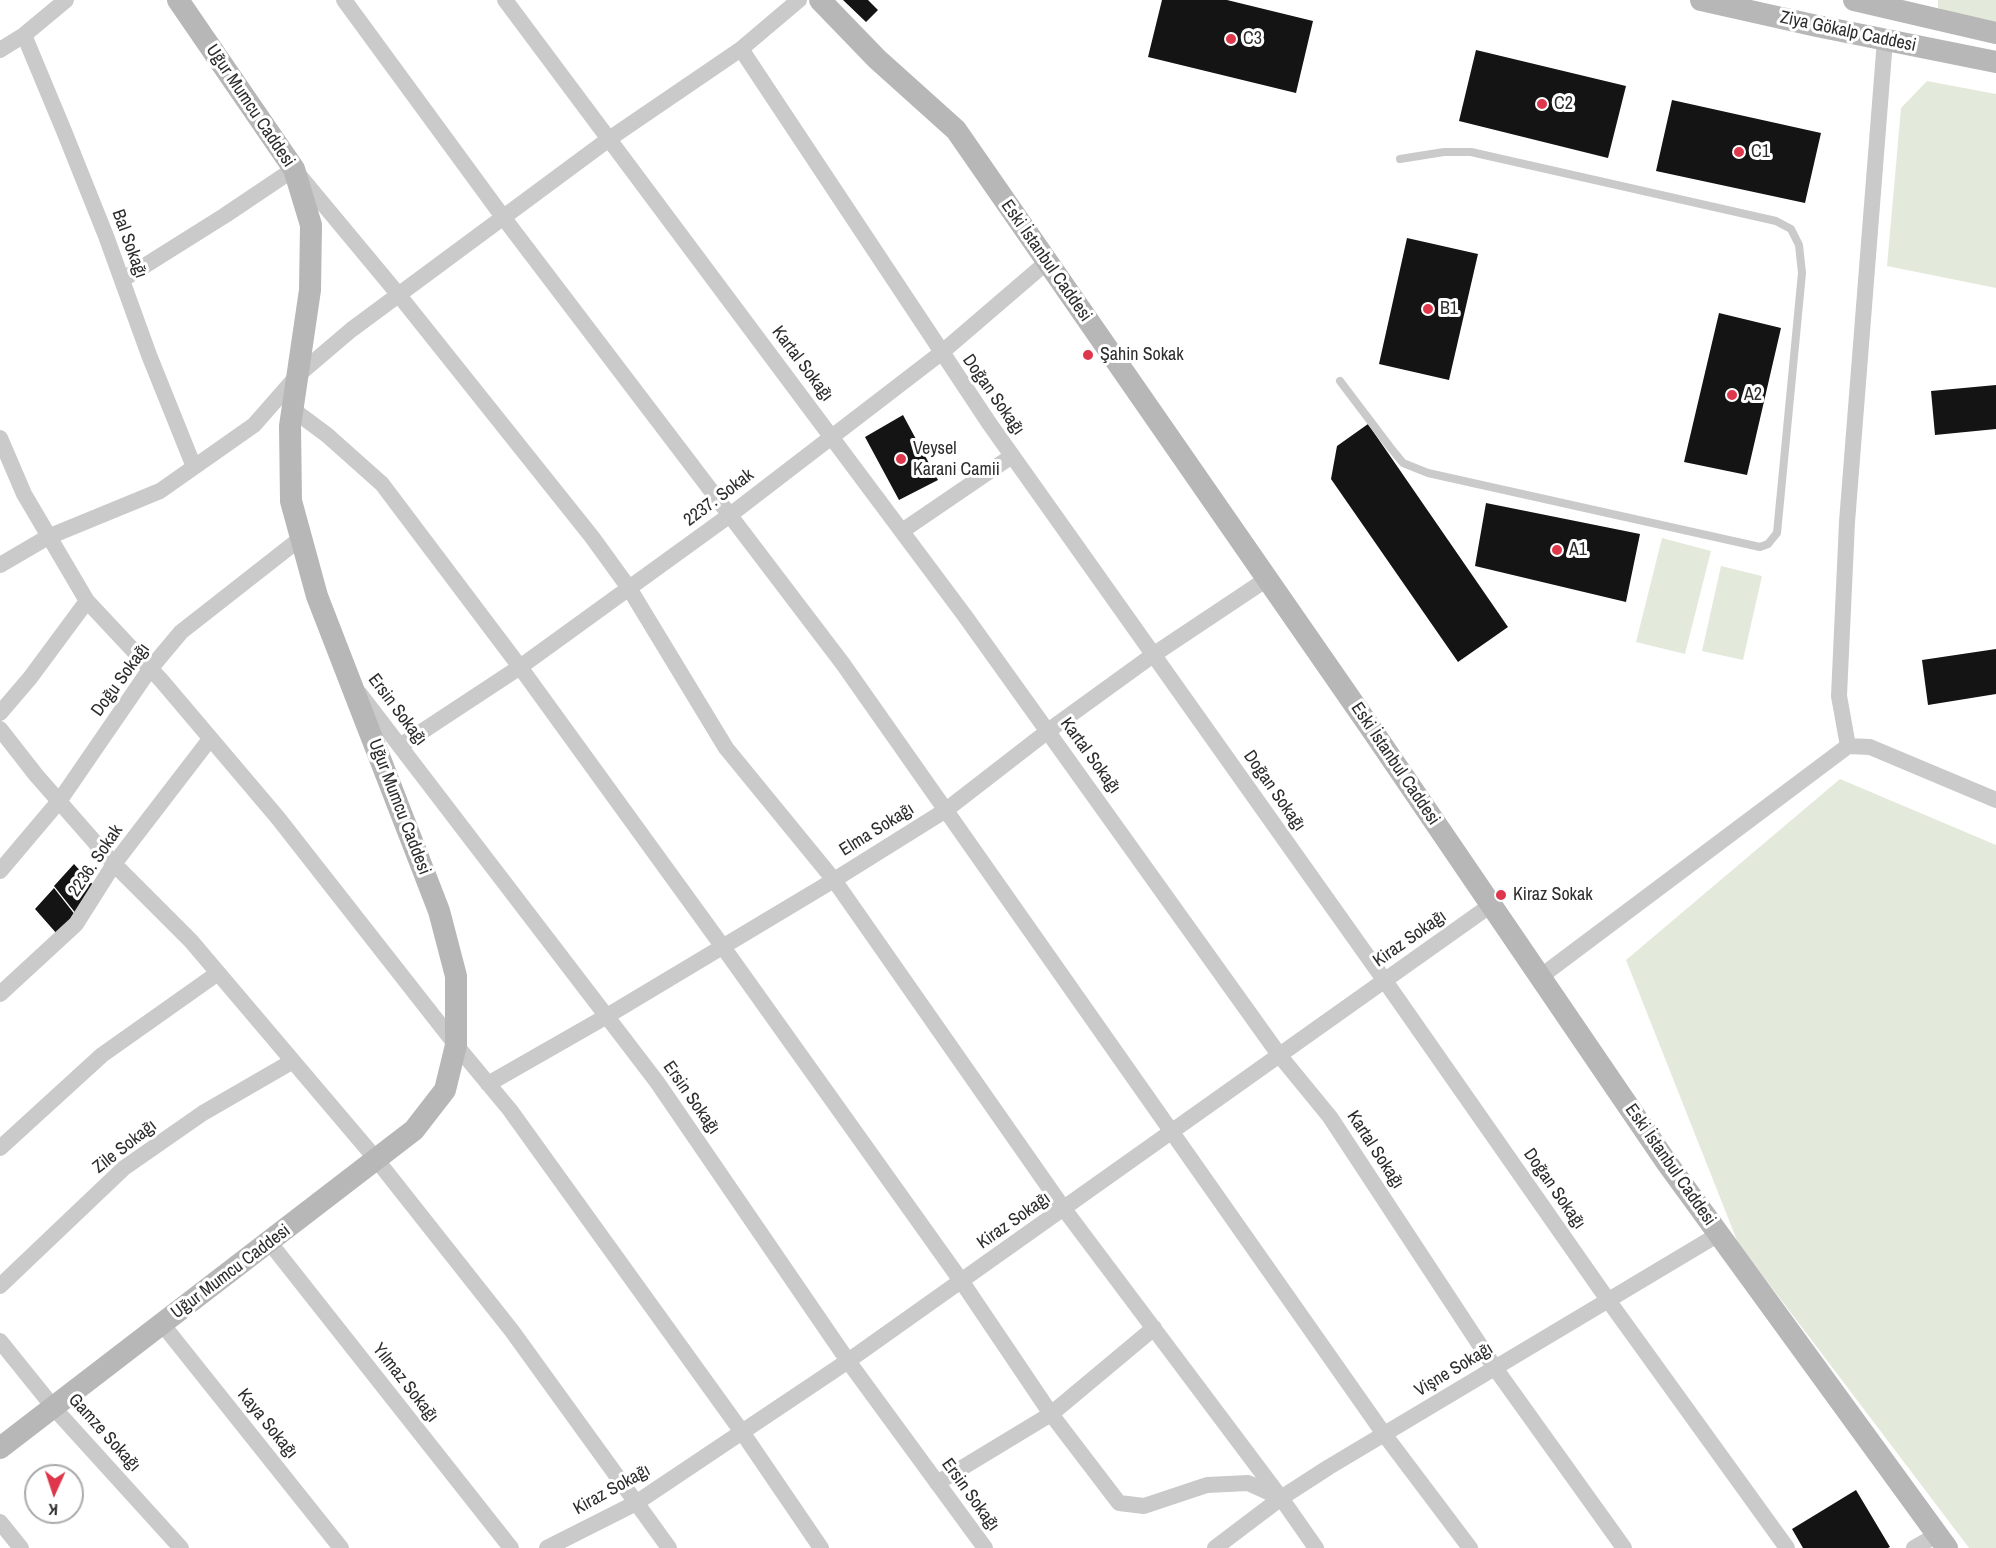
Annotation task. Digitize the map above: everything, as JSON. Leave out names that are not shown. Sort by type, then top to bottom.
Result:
[{"type":"street","points":[[0,50],[24,35],[66,0]]},
{"type":"street","name":"Uğur Mumcu Caddesi","points":[[0,1448],[270,1243],[414,1130],[445,1090],[456,1045],[456,976],[439,911],[317,596],[291,501],[290,426],[310,290],[311,225],[294,169],[178,0]]},
{"type":"street","points":[[344,0],[503,217],[843,664],[1384,1434],[1470,1548]]},
{"type":"street","name":"Kartal Sokağı","points":[[505,0],[902,531],[1280,1056],[1330,1117],[1495,1368],[1624,1548]]},
{"type":"street","points":[[0,565],[48,537],[160,491],[254,425],[297,376],[351,330],[609,139],[741,49],[799,0]]},
{"type":"street","name":"Eski İstanbul Caddesi","points":[[820,0],[877,59],[956,130],[1267,579],[1666,1163],[1942,1542]]},
{"type":"street","name":"Ziya Gökalp Caddesi","points":[[1701,0],[1996,62]]},
{"type":"street","name":"Ziya Gökalp Caddesi","points":[[1854,0],[1887,4],[1996,33]]},
{"type":"street","points":[[1848,746],[1839,696],[1846,522],[1887,4]]},
{"type":"street","name":"Bal Sokağı","points":[[24,35],[64,130],[194,467]]},
{"type":"street","name":"Doğan Sokağı","points":[[741,49],[941,353],[1012,456],[1385,981],[1608,1300],[1787,1548]]},
{"type":"street","points":[[122,280],[294,169],[398,294],[592,537],[629,588],[726,748],[834,880],[1064,1209],[1316,1548]]},
{"type":"street","name":"2237. Sokak","points":[[400,746],[520,667],[730,515],[941,353],[1047,262]]},
{"type":"street","points":[[292,410],[327,435],[382,484],[520,667],[723,947],[962,1282],[1051,1414],[1119,1503],[1144,1506],[1207,1485],[1248,1483],[1281,1498]]},
{"type":"street","points":[[0,438],[24,494],[87,601],[150,669],[278,818],[456,1045],[510,1110],[742,1432],[821,1548]]},
{"type":"street","points":[[902,531],[1012,456]]},
{"type":"street","name":"Doğu Sokağı","points":[[0,871],[60,800],[150,669],[181,632],[301,538]]},
{"type":"street","name":"Elma Sokağı","points":[[488,1084],[723,947],[946,810],[1048,731],[1153,655],[1267,579]]},
{"type":"street","points":[[0,713],[30,678],[87,601]]},
{"type":"street","name":"Ersin Sokağı","points":[[350,681],[657,1082],[848,1361],[985,1548]]},
{"type":"street","points":[[0,729],[36,775],[114,864],[191,941],[376,1160],[512,1331],[669,1548]]},
{"type":"street","name":"2236. Sokak","points":[[0,994],[76,924],[114,864],[210,739]]},
{"type":"street","points":[[1540,977],[1848,746],[1870,747],[1996,800]]},
{"type":"street","name":"Kiraz Sokağı","points":[[547,1548],[636,1503],[848,1361],[1491,905]]},
{"type":"street","points":[[0,1148],[102,1055],[218,973]]},
{"type":"street","name":"Zile Sokağı","points":[[0,1286],[124,1168],[203,1113],[293,1061]]},
{"type":"street","name":"Vişne Sokağı","points":[[1215,1548],[1281,1498],[1719,1234]]},
{"type":"street","name":"Yılmaz Sokağı","points":[[270,1243],[511,1548]]},
{"type":"street","name":"Kaya Sokağı","points":[[163,1324],[341,1548]]},
{"type":"street","points":[[937,1483],[1051,1414],[1154,1328]]},
{"type":"street","name":"Gamze Sokağı","points":[[0,1341],[54,1408],[181,1548]]},
{"type":"street","points":[[0,1522],[21,1548]]},
{"type":"street","points":[[1914,1548],[1942,1542]]},
{"type":"lane","points":[[1340,381],[1403,463],[1428,473],[1760,547],[1768,544],[1777,533],[1802,273],[1799,245],[1791,229],[1776,221],[1471,152],[1444,152],[1400,159]]},
{"type":"green space","points":[[1938,0],[1996,0],[1996,28],[1938,8]]},
{"type":"green space","points":[[1927,81],[1996,94],[1996,288],[1887,266],[1901,108]]},
{"type":"green space","points":[[1662,538],[1711,551],[1685,654],[1636,642]]},
{"type":"green space","points":[[1721,566],[1762,576],[1743,660],[1702,651]]},
{"type":"green space","points":[[1840,779],[1996,845],[1996,1548],[1969,1548],[1738,1243],[1626,960]]},
{"type":"building","points":[[843,0],[868,0],[878,10],[866,22]]},
{"type":"building","name":"C3","points":[[1162,0],[1227,0],[1313,21],[1296,93],[1148,57]]},
{"type":"building","name":"C2","points":[[1476,50],[1626,86],[1608,158],[1459,121]]},
{"type":"building","name":"C1","points":[[1672,100],[1821,133],[1805,203],[1656,171]]},
{"type":"building","name":"B1","points":[[1407,238],[1478,254],[1449,380],[1379,364]]},
{"type":"building","name":"A2","points":[[1719,313],[1781,328],[1747,475],[1684,462]]},
{"type":"building","points":[[1996,385],[1996,429],[1935,435],[1931,391]]},
{"type":"building","name":"Veysel Karani Camii","points":[[903,415],[938,480],[899,500],[865,437]]},
{"type":"building","points":[[1368,424],[1508,627],[1458,662],[1331,479],[1337,446]]},
{"type":"building","name":"A1","points":[[1486,503],[1640,534],[1626,602],[1475,566]]},
{"type":"building","points":[[1996,649],[1996,694],[1928,705],[1922,660]]},
{"type":"building","points":[[74,864],[97,889],[77,915],[54,886]]},
{"type":"building","points":[[54,888],[76,916],[57,934],[35,909]]},
{"type":"building","points":[[1856,1490],[1890,1547],[1803,1548],[1792,1529]]},
{"type":"place","name":"C3","points":[[1231,39]]},
{"type":"place","name":"C2","points":[[1542,104]]},
{"type":"place","name":"C1","points":[[1739,152]]},
{"type":"place","name":"B1","points":[[1428,309]]},
{"type":"place","name":"Şahin Sokak","points":[[1088,355]]},
{"type":"place","name":"A2","points":[[1732,395]]},
{"type":"place","name":"Veysel Karani Camii","points":[[901,459]]},
{"type":"place","name":"A1","points":[[1557,550]]},
{"type":"place","name":"Kiraz Sokak","points":[[1501,895]]}]
